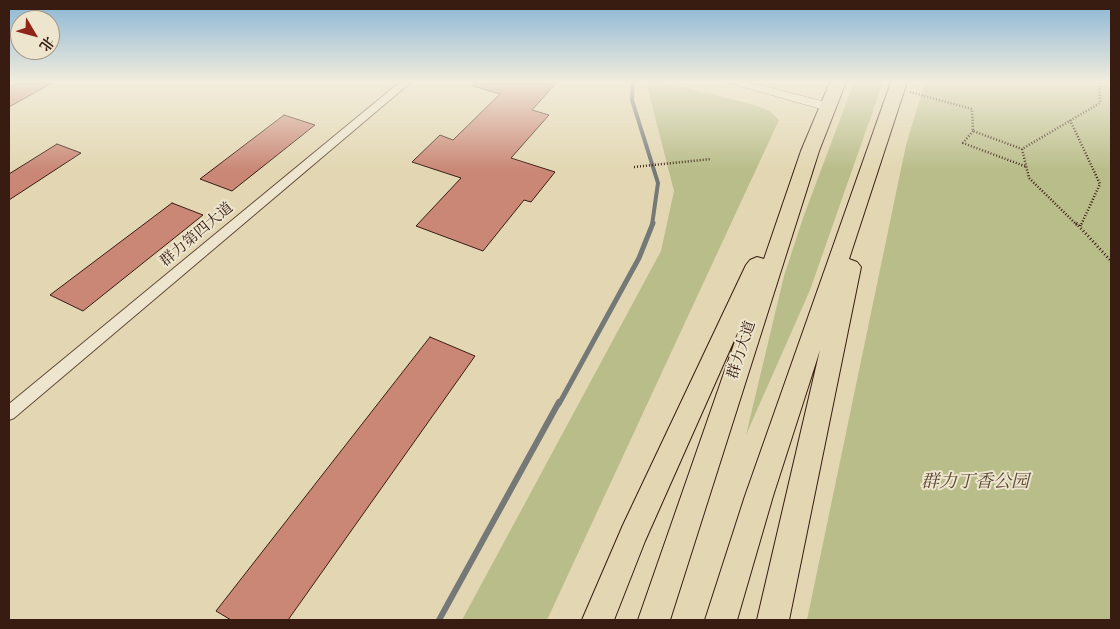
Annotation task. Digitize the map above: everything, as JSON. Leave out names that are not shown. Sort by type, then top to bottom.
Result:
[{"type":"main road","name":"群力大道","points":[[654,620],[810,151],[826,111]]},
{"type":"main road","points":[[721,620],[759,496],[892,111]]},
{"type":"main road","points":[[598,620],[633,535],[810,151]]},
{"type":"main road","points":[[773,620],[874,162]]},
{"type":"street","name":"群力第四大道","points":[[9,413],[371,111]]},
{"type":"path","points":[[972,111],[973,131],[963,143],[1027,167]]},
{"type":"path","points":[[1022,149],[1085,111]]},
{"type":"path","points":[[1070,120],[1100,184],[1080,226]]},
{"type":"path","points":[[973,131],[1022,149]]},
{"type":"path","points":[[1022,149],[1029,178],[1080,226],[1111,261]]},
{"type":"path","points":[[634,167],[711,159]]},
{"type":"green space","points":[[654,111],[770,111],[779,120],[547,620],[462,620],[661,251],[674,191]]},
{"type":"green space","points":[[843,111],[873,111],[810,290],[746,435],[784,276],[803,218]]},
{"type":"green space","name":"群力丁香公园","points":[[916,111],[1111,111],[1111,620],[807,620],[906,145]]},
{"type":"building","points":[[482,111],[537,111],[549,115],[511,158],[555,172],[531,202],[524,200],[483,251],[416,226],[461,178],[412,162],[440,135],[453,140]]},
{"type":"building","points":[[284,115],[315,125],[232,191],[200,179]]},
{"type":"building","points":[[57,144],[81,153],[9,200],[9,174]]},
{"type":"building","points":[[172,203],[203,215],[83,311],[50,295]]},
{"type":"building","points":[[430,337],[475,356],[288,620],[231,620],[216,611]]},
{"type":"waterway","points":[[636,111],[658,183],[652,225]]},
{"type":"waterway","points":[[559,404],[639,258],[653,223]]},
{"type":"waterway","points":[[439,620],[559,402]]}]
